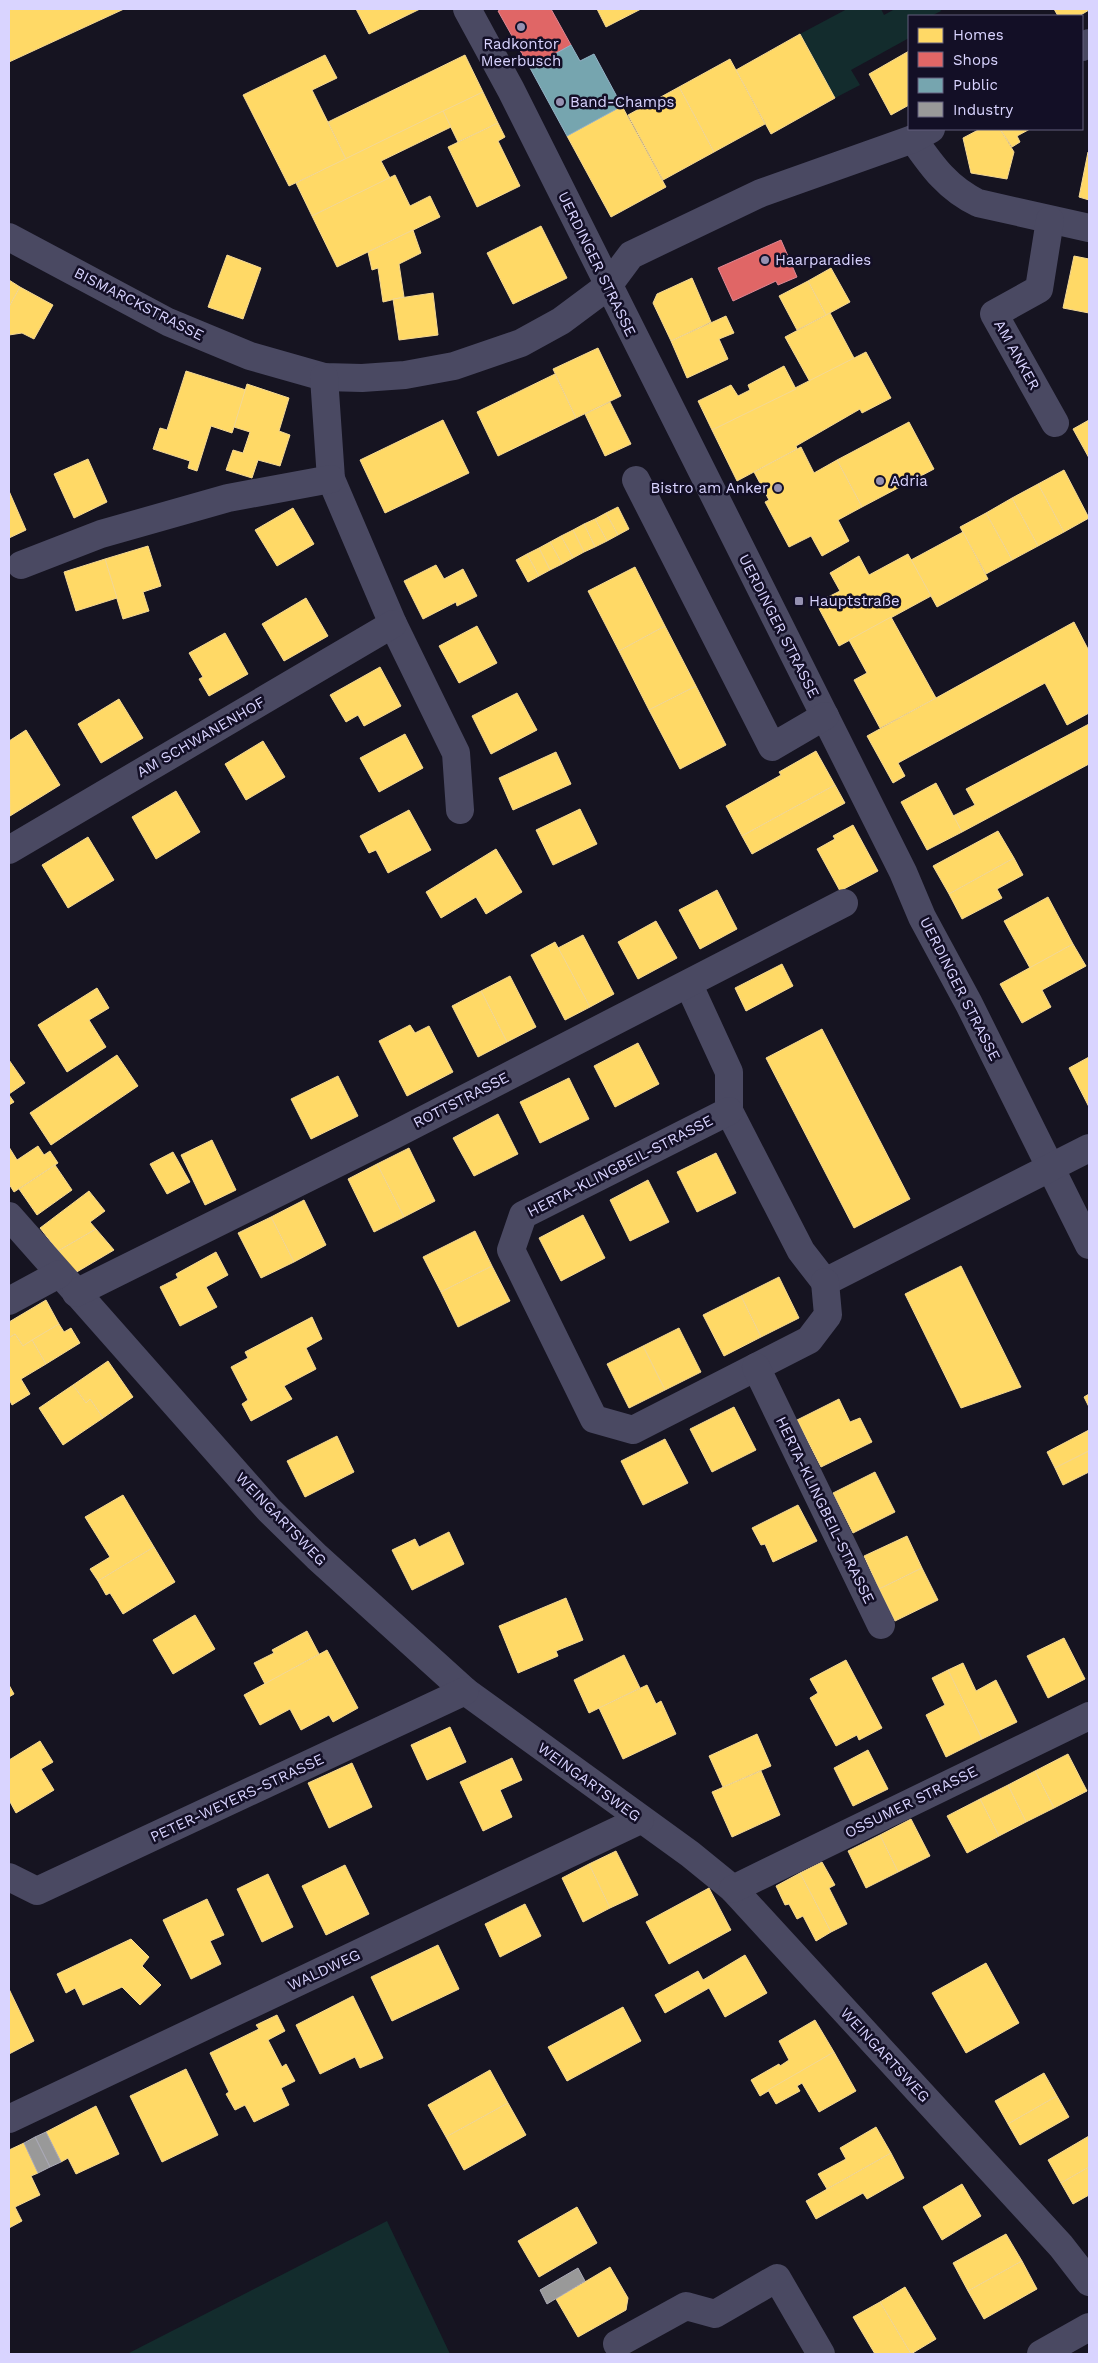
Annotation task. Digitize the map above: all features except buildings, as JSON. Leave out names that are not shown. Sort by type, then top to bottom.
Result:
[{"type":"street","name":"UERDINGER STRASSE","points":[[467,9],[511,90],[903,872],[922,917],[969,1004],[1089,1245]]},
{"type":"street","name":"BISMARCKSTRASSE","points":[[9,237],[168,322],[250,356],[324,377],[362,378],[405,375],[454,366],[521,343],[561,321],[608,286],[631,255],[761,193],[922,134]]},
{"type":"street","points":[[922,134],[946,183],[961,195],[978,202],[1089,228]]},
{"type":"street","name":"AM ANKER","points":[[1050,220],[1039,288],[994,314],[1055,423]]},
{"type":"street","points":[[324,377],[331,479],[393,624],[456,754],[460,810]]},
{"type":"street","points":[[20,565],[101,534],[228,498],[331,479]]},
{"type":"street","points":[[636,480],[772,747],[825,716]]},
{"type":"street","name":"AM SCHWANENHOF","points":[[9,850],[393,624]]},
{"type":"street","name":"ROTTSTRASSE","points":[[9,1301],[67,1283],[394,1135],[689,985],[844,903]]},
{"type":"street","name":"HERTA-KLINGBEIL-STRASSE","points":[[689,985],[729,1072],[729,1111],[801,1251],[825,1282],[828,1315],[809,1340],[633,1430],[594,1418],[511,1250],[523,1215],[729,1111]]},
{"type":"street","points":[[825,1282],[1051,1169],[1089,1148]]},
{"type":"street","name":"WEINGARTSWEG","points":[[9,1216],[269,1510],[317,1557],[465,1690],[640,1820],[690,1854],[733,1889],[1061,2246],[1089,2282]]},
{"type":"street","name":"HERTA-KLINGBEIL-STRASSE","points":[[756,1368],[881,1625]]},
{"type":"street","name":"PETER-WEYERS-STRASSE","points":[[9,1877],[37,1892],[465,1690]]},
{"type":"street","name":"OSSUMER STRASSE","points":[[733,1889],[1089,1716]]},
{"type":"street","name":"WALDWEG","points":[[9,2119],[640,1820]]},
{"type":"street","points":[[617,2344],[686,2306],[715,2314],[778,2278],[821,2354]]},
{"type":"street","points":[[1041,2354],[1089,2327]]},
{"type":"green space","points":[[847,9],[881,9],[884,15],[895,9],[940,9],[941,11],[933,15],[908,15],[908,39],[851,70],[860,85],[835,98],[800,34]]},
{"type":"green space","points":[[387,2221],[450,2354],[127,2354]]},
{"type":"place","name":"Radkontor Meerbusch","points":[[521,27]]},
{"type":"place","name":"Band-Champs","points":[[560,102]]},
{"type":"place","name":"Haarparadies","points":[[765,260]]},
{"type":"place","name":"Adria","points":[[880,481]]},
{"type":"place","name":"Bistro am Anker","points":[[778,488]]},
{"type":"place","name":"Hauptstraße","points":[[799,601]]}]
